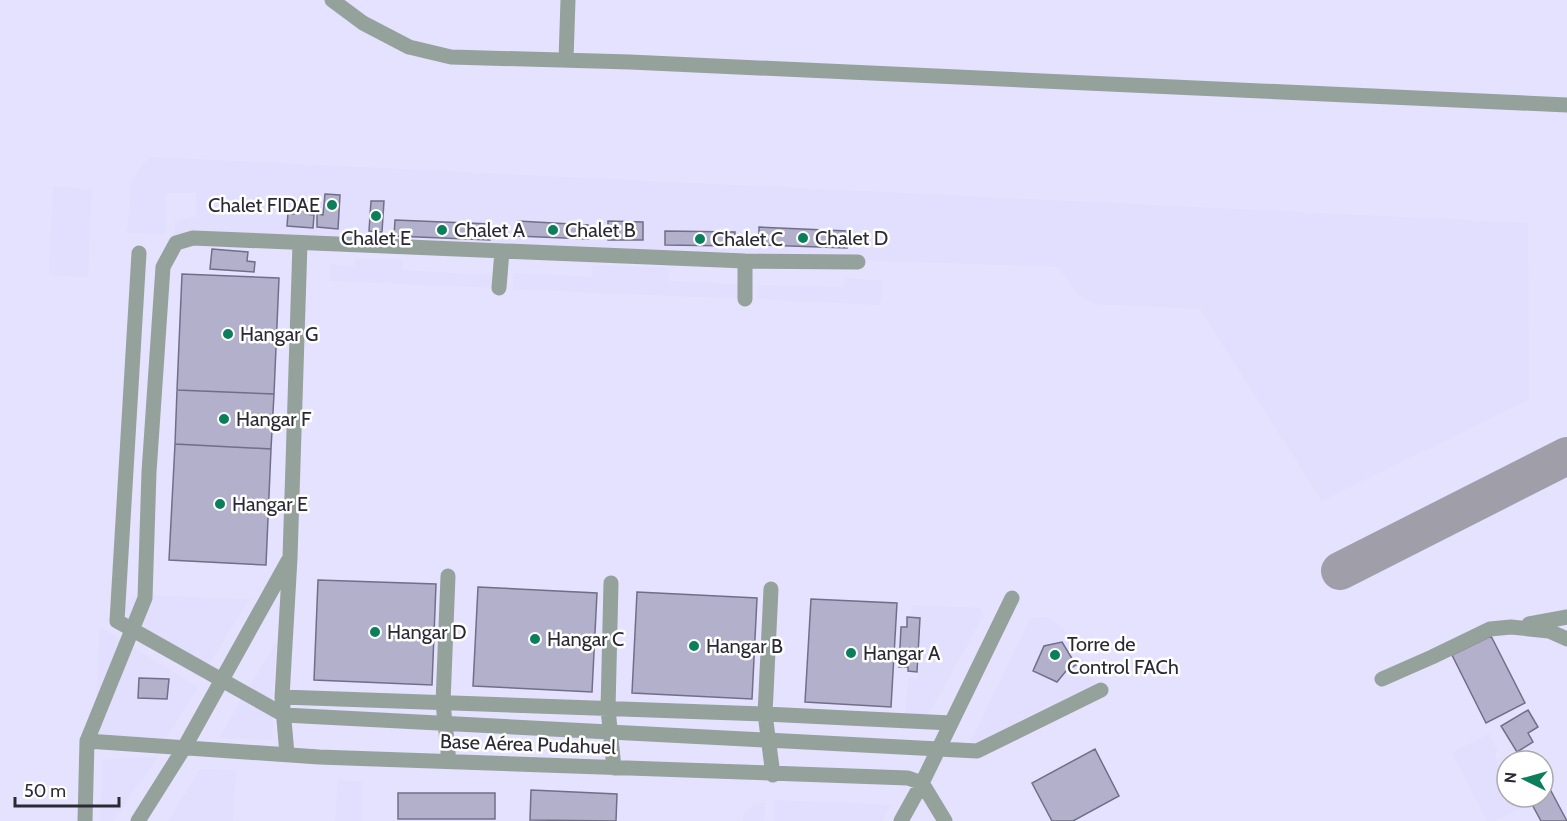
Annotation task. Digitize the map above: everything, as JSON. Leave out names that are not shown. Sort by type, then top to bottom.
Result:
[{"type":"street","points":[[332,0],[363,23],[409,47],[451,57],[566,60],[1567,105]]},
{"type":"street","points":[[566,60],[568,0]]},
{"type":"street","points":[[85,821],[87,741],[145,598],[149,472],[163,267],[176,243],[193,238],[745,261],[858,262]]},
{"type":"street","points":[[287,754],[282,697],[290,558],[300,243]]},
{"type":"street","points":[[499,288],[502,251]]},
{"type":"street","points":[[139,253],[117,621],[284,715],[978,751],[1101,690]]},
{"type":"street","points":[[745,261],[745,299]]},
{"type":"street","points":[[138,821],[184,748],[290,558]]},
{"type":"street","points":[[448,576],[443,703],[449,762]]},
{"type":"street","points":[[611,583],[608,709],[614,768]]},
{"type":"street","points":[[771,589],[765,714],[773,775]]},
{"type":"street","points":[[901,821],[922,783],[1011,598]]},
{"type":"street","points":[[1382,679],[1490,629],[1567,616]]},
{"type":"street","points":[[1511,627],[1549,631],[1567,639]]},
{"type":"street","points":[[282,697],[951,723]]},
{"type":"street","name":"Base Aérea Pudahuel","points":[[87,741],[449,762],[908,778],[922,783]]},
{"type":"street","points":[[922,783],[945,821]]},
{"type":"shaded area","points":[[0,0],[1567,0],[1567,821],[0,821]]},
{"type":"shaded area","points":[[149,157],[1528,223],[1529,399],[1322,501],[1200,309],[1094,304],[1077,294],[1059,267],[174,236],[175,221],[196,217],[196,193],[165,193],[166,234],[127,233],[132,178]]},
{"type":"shaded area","points":[[53,187],[92,189],[88,277],[49,275]]},
{"type":"shaded area","points":[[355,259],[402,259],[403,270],[500,276],[499,288],[330,281],[331,264],[354,267]]},
{"type":"shaded area","points":[[593,265],[668,268],[669,281],[745,285],[745,299],[513,289],[514,273],[592,277]]},
{"type":"shaded area","points":[[845,278],[883,281],[880,305],[758,299],[759,285],[843,287]]},
{"type":"shaded area","points":[[137,595],[250,599],[206,669],[125,619],[126,602]]},
{"type":"shaded area","points":[[912,605],[981,608],[983,616],[927,717],[905,715],[909,677],[918,679],[921,617],[911,616]]},
{"type":"shaded area","points":[[1049,617],[1073,639],[1096,683],[969,746],[1030,618]]},
{"type":"shaded area","points":[[100,627],[198,687],[165,741],[99,737],[95,733]]},
{"type":"shaded area","points":[[277,641],[272,699],[249,687]]},
{"type":"shaded area","points":[[241,699],[273,718],[272,740],[220,738]]},
{"type":"shaded area","points":[[1489,734],[1496,749],[1495,809],[1519,809],[1495,821],[1487,821],[1452,753]]},
{"type":"shaded area","points":[[158,757],[113,821],[100,821],[102,761]]},
{"type":"shaded area","points":[[200,769],[236,770],[233,821],[168,821]]},
{"type":"shaded area","points":[[338,780],[362,782],[362,821],[335,821]]},
{"type":"shaded area","points":[[774,800],[891,805],[882,821],[775,821],[773,817]]},
{"type":"shaded area","points":[[755,803],[765,803],[764,821],[742,821],[745,811]]},
{"type":"building","name":"Chalet FIDAE","points":[[325,194],[340,195],[338,229],[317,227],[317,214],[323,215]]},
{"type":"building","points":[[295,201],[307,202],[306,214],[314,215],[313,228],[287,226],[288,213],[294,214]]},
{"type":"building","name":"Chalet E","points":[[371,201],[384,201],[382,232],[369,231]]},
{"type":"building","name":"Chalet A","points":[[395,220],[491,224],[490,240],[394,236]]},
{"type":"building","name":"Chalet B","points":[[518,221],[588,225],[588,239],[517,236]]},
{"type":"building","points":[[608,221],[643,222],[643,240],[608,240]]},
{"type":"building","name":"Chalet D","points":[[759,227],[847,231],[847,248],[759,245]]},
{"type":"building","name":"Chalet C","points":[[665,231],[735,232],[734,246],[665,245]]},
{"type":"building","points":[[212,249],[248,252],[247,261],[255,262],[254,272],[210,269]]},
{"type":"building","name":"Hangar G","points":[[182,274],[279,278],[274,394],[177,390]]},
{"type":"building","name":"Hangar F","points":[[177,390],[274,394],[271,449],[175,444]]},
{"type":"building","name":"Hangar E","points":[[175,444],[271,449],[266,565],[169,560]]},
{"type":"building","name":"Hangar D","points":[[318,580],[436,584],[432,685],[314,680]]},
{"type":"building","name":"Hangar C","points":[[478,587],[597,593],[592,692],[473,686]]},
{"type":"building","name":"Hangar B","points":[[637,592],[757,598],[752,699],[632,693]]},
{"type":"building","name":"Hangar A","points":[[811,599],[897,603],[891,707],[805,702]]},
{"type":"building","points":[[907,617],[920,618],[917,672],[908,671],[908,667],[899,667],[901,627],[907,627]]},
{"type":"building","points":[[1491,636],[1525,703],[1486,723],[1452,655]]},
{"type":"building","name":"Torre de Control FACh","points":[[1062,642],[1076,665],[1066,671],[1057,682],[1033,671],[1044,646]]},
{"type":"building","points":[[139,678],[169,679],[167,699],[138,698]]},
{"type":"building","points":[[1528,710],[1538,727],[1528,733],[1533,742],[1522,749],[1515,749],[1501,726]]},
{"type":"building","points":[[1095,749],[1119,796],[1073,821],[1052,821],[1032,783]]},
{"type":"building","points":[[531,790],[617,794],[616,821],[530,820]]},
{"type":"building","points":[[398,793],[495,793],[495,819],[398,819]]},
{"type":"building","points":[[1555,798],[1567,821],[1541,821],[1534,809],[1555,809]]},
{"type":"taxiway","points":[[1340,571],[1567,456]]},
{"type":"place","name":"Chalet FIDAE","points":[[332,205]]},
{"type":"place","name":"Chalet E","points":[[376,216]]},
{"type":"place","name":"Chalet A","points":[[442,230]]},
{"type":"place","name":"Chalet B","points":[[553,230]]},
{"type":"place","name":"Chalet D","points":[[803,238]]},
{"type":"place","name":"Chalet C","points":[[700,239]]},
{"type":"place","name":"Hangar G","points":[[228,334]]},
{"type":"place","name":"Hangar F","points":[[224,419]]},
{"type":"place","name":"Hangar E","points":[[220,504]]},
{"type":"place","name":"Hangar D","points":[[375,632]]},
{"type":"place","name":"Hangar C","points":[[535,639]]},
{"type":"place","name":"Hangar B","points":[[694,646]]},
{"type":"place","name":"Hangar A","points":[[851,653]]},
{"type":"place","name":"Torre de Control FACh","points":[[1055,655]]}]
